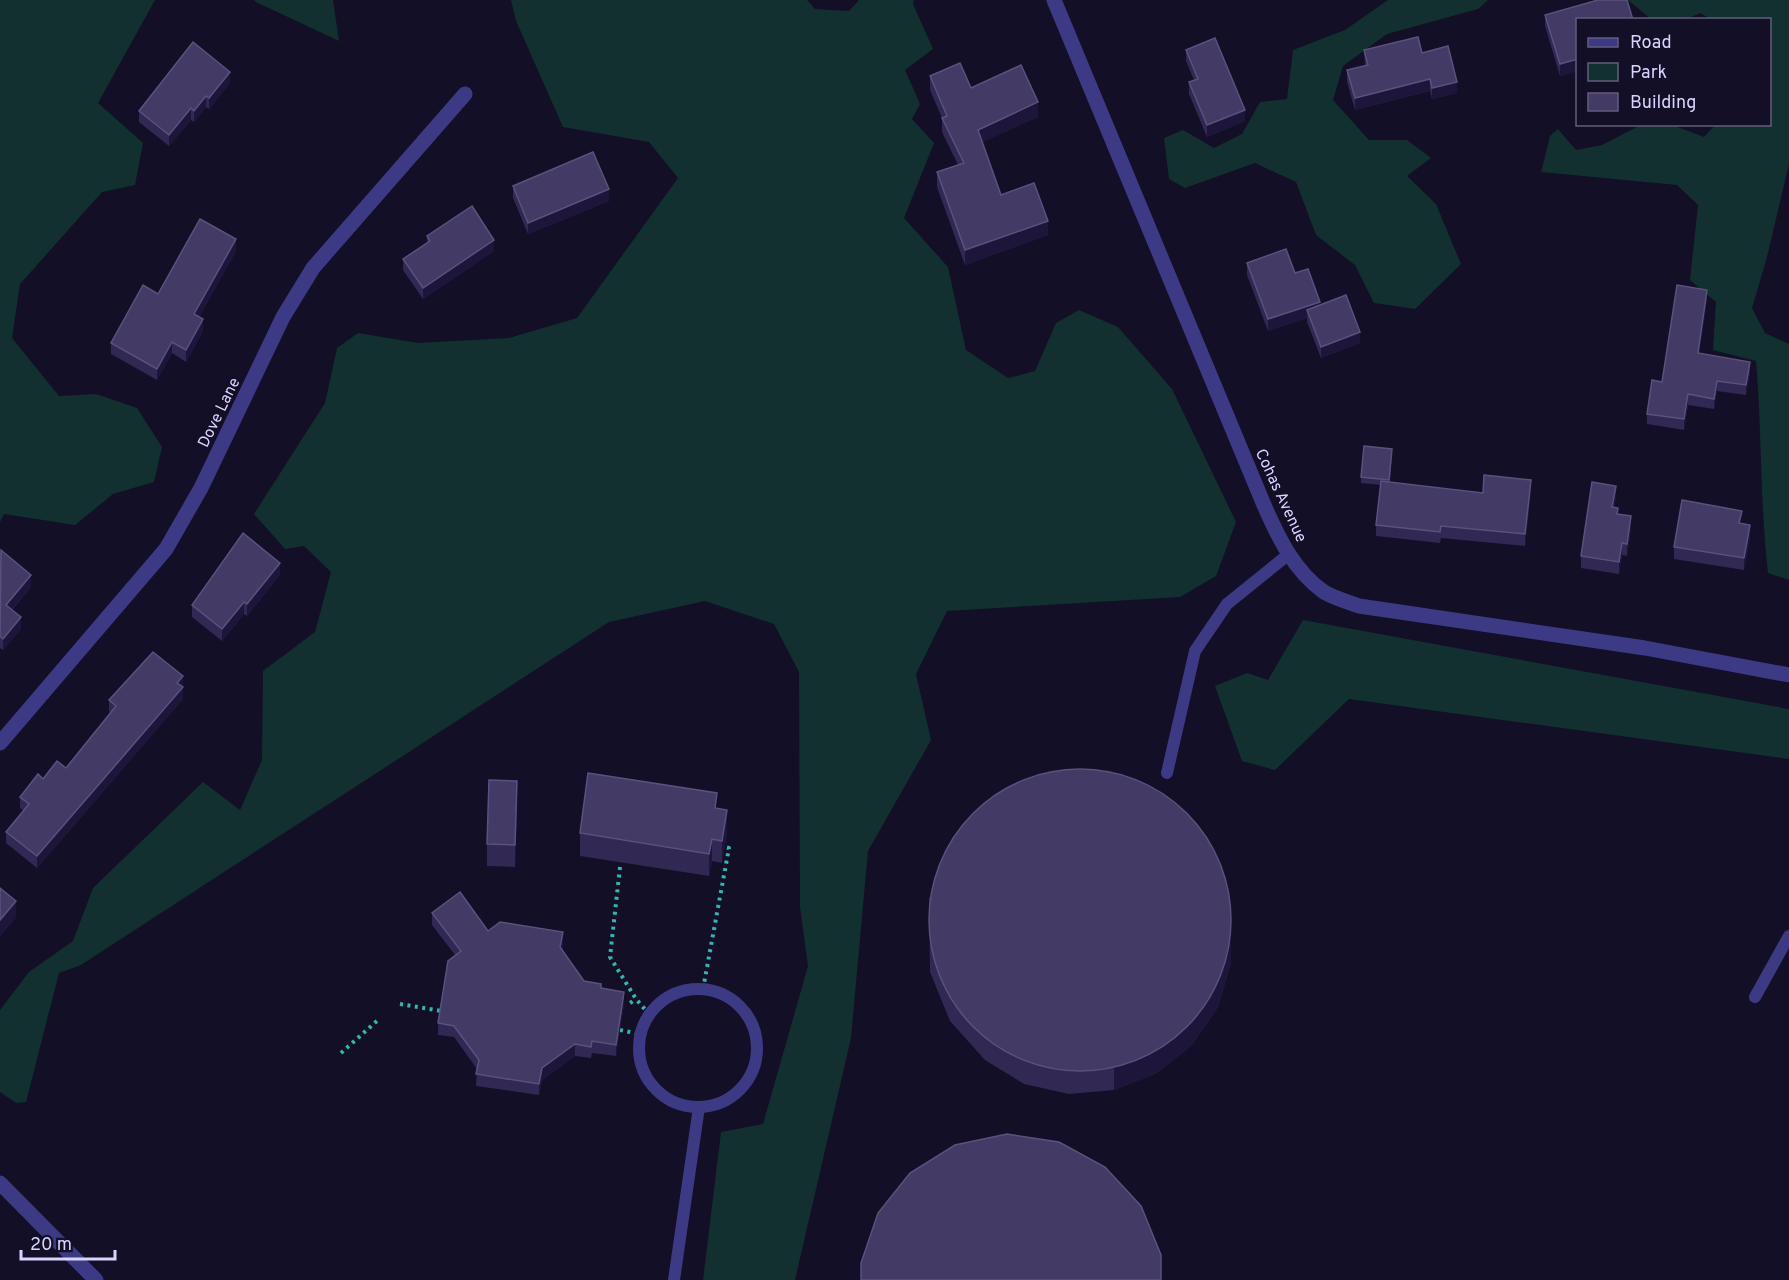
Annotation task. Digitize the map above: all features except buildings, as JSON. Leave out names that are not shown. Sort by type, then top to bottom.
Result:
[{"type":"street","name":"Cohas Avenue","points":[[1053,0],[1264,505],[1298,568],[1325,593],[1359,606],[1645,648],[1789,675]]},
{"type":"street","name":"Dove Lane","points":[[0,743],[166,549],[201,488],[284,317],[313,268],[465,94]]},
{"type":"street","points":[[0,1183],[96,1280]]},
{"type":"lane","points":[[1167,773],[1195,651],[1227,604],[1289,554]]},
{"type":"lane","points":[[1755,997],[1789,936]]},
{"type":"lane","points":[[691,988],[704,989],[728,997],[742,1009],[753,1026],[757,1044],[755,1063],[747,1080],[735,1095],[718,1104],[699,1107],[679,1104],[661,1094],[647,1079],[639,1060],[640,1034],[656,1005],[673,993],[691,988]]},
{"type":"lane","points":[[674,1280],[699,1107]]},
{"type":"path","points":[[704,989],[729,848],[725,848]]},
{"type":"path","points":[[620,867],[610,957],[636,999],[649,1014]]},
{"type":"path","points":[[630,1004],[636,999]]},
{"type":"path","points":[[400,1004],[442,1011]]},
{"type":"path","points":[[341,1053],[377,1021]]},
{"type":"path","points":[[620,1030],[640,1034]]},
{"type":"green space","points":[[0,0],[155,0],[98,103],[143,143],[135,185],[102,192],[20,284],[12,338],[59,396],[96,394],[137,408],[162,447],[154,482],[113,494],[75,525],[4,514],[0,522]]},
{"type":"green space","points":[[254,0],[333,0],[339,41],[256,2]]},
{"type":"green space","points":[[511,0],[807,0],[815,9],[849,11],[859,0],[914,0],[913,4],[933,49],[905,70],[920,104],[912,119],[934,143],[904,218],[948,267],[966,350],[1008,378],[1035,371],[1056,323],[1079,310],[1118,327],[1172,389],[1236,522],[1216,576],[1180,597],[947,611],[916,674],[931,740],[868,851],[851,1038],[795,1280],[703,1280],[721,1132],[763,1124],[808,966],[800,907],[799,672],[774,624],[705,601],[609,622],[81,965],[59,973],[26,1102],[16,1103],[0,1092],[0,1010],[29,972],[73,941],[93,888],[203,782],[240,810],[262,760],[263,671],[315,632],[331,572],[304,546],[285,549],[254,514],[325,403],[337,348],[358,333],[418,343],[509,338],[577,318],[678,178],[649,142],[563,127],[516,21]]},
{"type":"green space","points":[[1388,0],[1488,0],[1478,9],[1387,34],[1343,66],[1333,100],[1369,140],[1407,140],[1431,158],[1407,176],[1436,204],[1461,264],[1415,309],[1374,303],[1355,265],[1316,235],[1296,182],[1255,163],[1185,188],[1169,179],[1164,138],[1183,130],[1214,148],[1242,134],[1260,102],[1287,99],[1293,50],[1345,30]]},
{"type":"green space","points":[[1628,0],[1789,0],[1789,164],[1767,257],[1752,308],[1765,333],[1789,344],[1789,580],[1768,573],[1756,361],[1713,350],[1716,302],[1690,280],[1698,205],[1677,185],[1541,172],[1550,136],[1558,129],[1576,150],[1602,145],[1639,126],[1675,126],[1704,137],[1714,126],[1771,126],[1771,18],[1709,18],[1700,13],[1689,18],[1650,18]]},
{"type":"green space","points":[[1303,620],[1789,709],[1789,759],[1349,699],[1275,770],[1242,761],[1215,686],[1247,673],[1268,680]]}]
